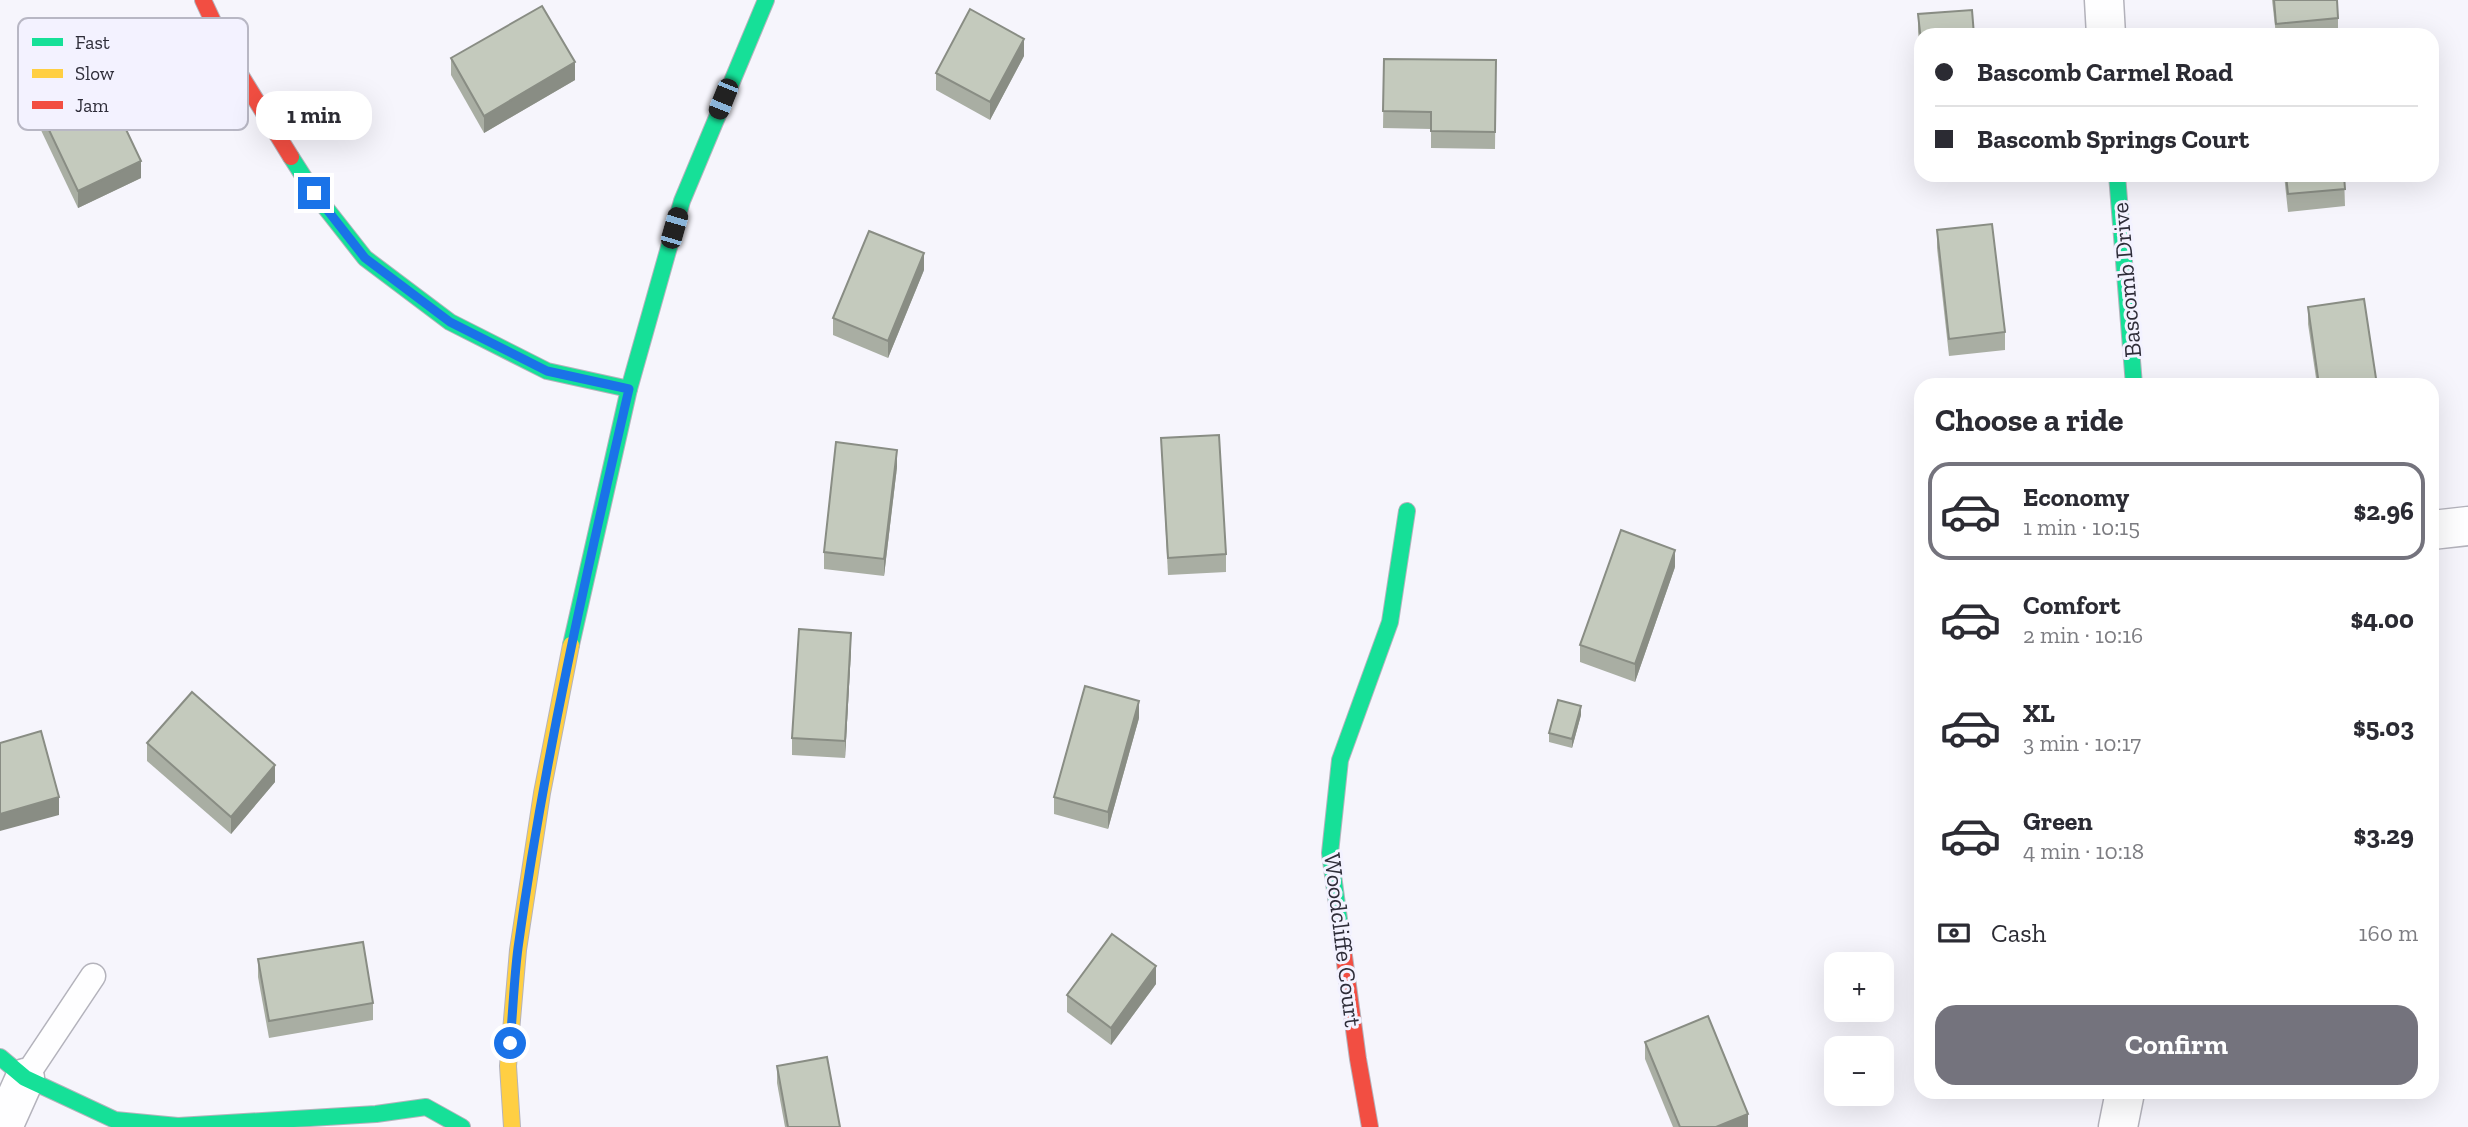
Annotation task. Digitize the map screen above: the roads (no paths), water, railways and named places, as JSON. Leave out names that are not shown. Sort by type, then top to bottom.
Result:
[{"type":"street","points":[[203,0],[211,18]]},
{"type":"street","points":[[512,1127],[508,1066],[518,950],[542,793],[580,597],[629,389],[682,201],[766,0]]},
{"type":"street","points":[[2104,0],[2106,28]]},
{"type":"street","points":[[248,87],[314,193],[365,258],[450,322],[547,371],[629,389]]},
{"type":"street","name":"Bascomb Drive","points":[[2119,182],[2133,378]]},
{"type":"street","name":"Woodcliffe Court","points":[[1370,1127],[1330,853],[1340,760],[1390,622],[1408,511]]},
{"type":"street","points":[[2439,529],[2468,526]]},
{"type":"street","points":[[4,1127],[13,1067],[115,1120],[178,1126],[376,1114],[426,1107],[462,1127]]},
{"type":"street","points":[[2118,1127],[2124,1099]]},
{"type":"lane","points":[[13,1067],[93,976]]}]
